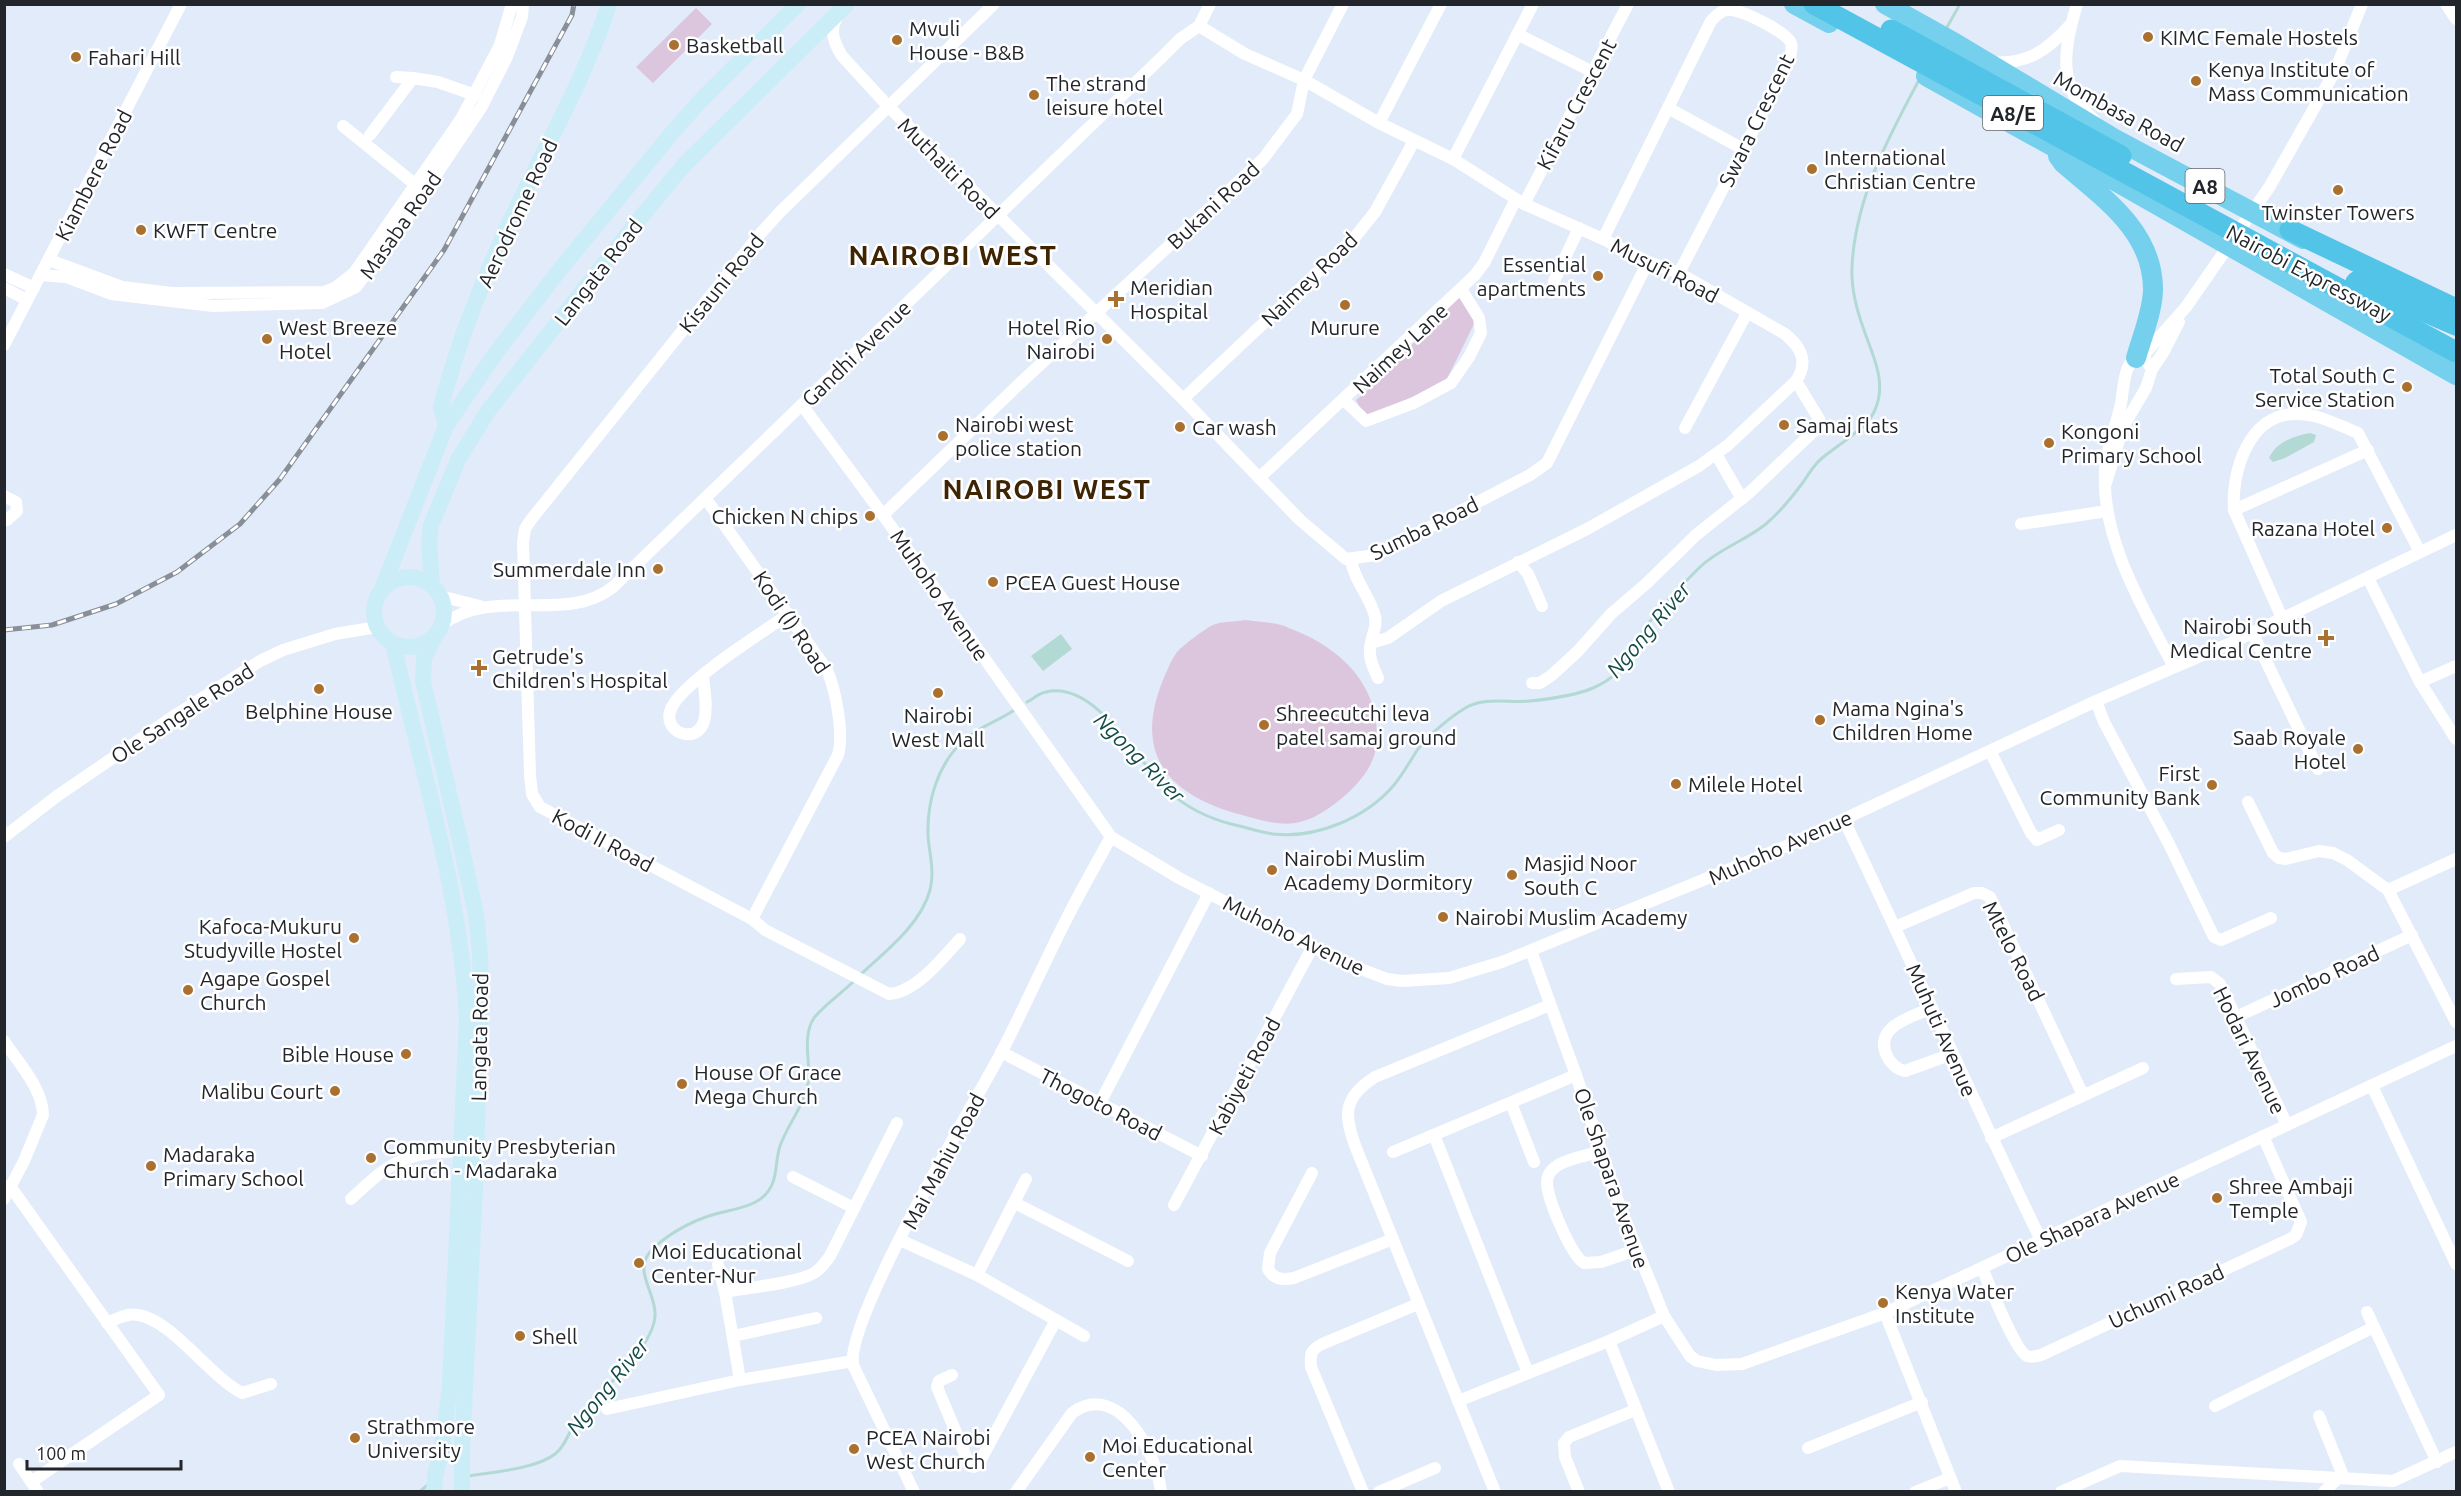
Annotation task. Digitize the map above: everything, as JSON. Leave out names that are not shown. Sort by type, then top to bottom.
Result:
[{"type":"highway","name":"A8","points":[[1794,4],[2051,145],[2457,375]]},
{"type":"highway","name":"Nairobi Expressway","points":[[1814,4],[2457,352]]},
{"type":"highway","name":"Nairobi Expressway","points":[[1843,4],[2457,338]]},
{"type":"highway","name":"Mombasa Road","points":[[1885,4],[2115,139],[2290,230],[2331,257],[2457,326]]},
{"type":"highway","points":[[2051,145],[2063,163],[2115,206],[2146,252],[2151,268],[2153,290],[2141,367]]},
{"type":"highway","points":[[2290,230],[2457,309]]},
{"type":"highway","points":[[2356,282],[2457,326]]},
{"type":"main road","name":"Aerodrome Road","points":[[446,426],[441,407],[443,399],[483,284],[509,224],[595,48],[609,4]]},
{"type":"main road","name":"Langata Road","points":[[382,589],[446,426],[516,327],[671,134],[702,99],[798,4]]},
{"type":"main road","name":"Langata Road","points":[[436,590],[429,543],[431,525],[458,460],[488,411],[685,164],[844,7]]},
{"type":"main road","points":[[412,576],[436,590],[443,605],[438,630],[427,642],[404,647],[383,636],[376,627],[374,607],[382,589],[390,581],[412,576]]},
{"type":"main road","name":"Langata Road","points":[[438,630],[424,658],[423,681],[468,875],[476,915],[480,953],[481,1007],[475,1189],[461,1484]]},
{"type":"main road","name":"Langata Road","points":[[393,643],[451,888],[462,946],[467,1020],[450,1386],[438,1476]]},
{"type":"street","name":"Kiambere Road","points":[[4,345],[181,4]]},
{"type":"street","name":"Masaba Road","points":[[41,275],[66,277],[111,294],[213,306],[322,303],[356,287],[399,230],[420,188],[475,95],[497,65],[512,4]]},
{"type":"street","name":"Masaba Road","points":[[49,260],[122,287],[172,293],[324,292],[335,288],[354,273],[472,123],[497,65],[522,17],[523,4]]},
{"type":"street","name":"Kisauni Road","points":[[526,604],[523,542],[525,530],[530,521],[760,234],[994,4]]},
{"type":"street","points":[[1199,26],[1210,4]]},
{"type":"street","name":"Bukani Road","points":[[883,515],[1263,159],[1297,114],[1304,80],[1343,4]]},
{"type":"street","points":[[1379,123],[1441,4]]},
{"type":"street","points":[[1453,159],[1533,4]]},
{"type":"street","name":"Kifaru Crescent","points":[[1520,202],[1593,72],[1628,4]]},
{"type":"street","points":[[2077,4],[2072,23],[2066,70],[2070,91],[2089,116],[2115,139]]},
{"type":"street","points":[[2174,667],[2125,566],[2114,537],[2107,511],[2106,460],[2141,367],[2163,353],[2186,307],[2270,186],[2336,70],[2362,4]]},
{"type":"street","points":[[2446,4],[2457,18]]},
{"type":"street","name":"Muthaiti Road","points":[[844,7],[832,30],[836,47],[842,56],[888,106],[1096,313]]},
{"type":"street","name":"Swara Crescent","points":[[1603,239],[1711,21],[1719,13],[1729,9],[1741,13],[1785,34],[1791,41],[1792,49],[1789,61],[1679,273]]},
{"type":"street","points":[[1986,62],[2023,61],[2050,45],[2072,23]]},
{"type":"street","name":"Musufi Road","points":[[1199,26],[1245,54],[1304,80],[1379,123],[1453,159],[1520,202],[1648,262],[1679,273],[1785,334],[1797,344],[1801,353],[1802,369],[1796,381]]},
{"type":"street","name":"Gandhi Avenue","points":[[438,630],[451,618],[481,607],[582,604],[604,594],[706,499],[1174,45],[1199,26]]},
{"type":"street","points":[[1518,34],[1593,72]]},
{"type":"street","points":[[396,77],[438,82],[475,95]]},
{"type":"street","points":[[370,135],[413,78]]},
{"type":"street","points":[[1668,108],[1743,148]]},
{"type":"street","points":[[343,126],[420,188]]},
{"type":"street","name":"Naimey Road","points":[[1183,399],[1355,237],[1375,212],[1414,141]]},
{"type":"street","name":"Naimey Lane","points":[[1259,478],[1461,289],[1484,263],[1520,202]]},
{"type":"street","points":[[1554,281],[1579,228]]},
{"type":"street","name":"Sumba Road","points":[[1096,313],[1327,545],[1342,557],[1351,560],[1376,555],[1530,475],[1547,463],[1648,262]]},
{"type":"street","points":[[4,274],[34,288]]},
{"type":"street","points":[[4,288],[27,300]]},
{"type":"street","points":[[1344,400],[1366,421],[1414,403],[1451,383],[1469,357],[1481,333],[1479,318],[1461,289]]},
{"type":"street","points":[[258,304],[260,291]]},
{"type":"street","points":[[1685,428],[1747,313]]},
{"type":"street","points":[[2106,483],[2123,427],[2146,388],[2141,367]]},
{"type":"street","points":[[1371,643],[1388,638],[1441,601],[1587,529],[1686,473],[1716,454],[1796,381],[1820,424],[1742,499],[1696,535],[1647,583],[1612,613],[1577,652],[1546,680],[1532,683]]},
{"type":"street","name":"Muhoho Avenue","points":[[802,405],[1112,837],[1134,852],[1209,893],[1340,961],[1387,979],[1421,981],[1449,978],[1531,951],[1780,849],[2457,535]]},
{"type":"street","points":[[2282,618],[2235,510],[2235,481],[2242,455],[2253,436],[2270,421],[2295,414],[2318,417],[2358,433],[2420,552]]},
{"type":"street","points":[[2235,510],[2368,450]]},
{"type":"street","points":[[1716,454],[1742,499]]},
{"type":"street","points":[[4,496],[16,502],[17,511],[7,520]]},
{"type":"street","name":"Kodi (I) Road","points":[[706,499],[819,655],[831,679],[840,729],[840,747],[752,919]]},
{"type":"street","points":[[2021,524],[2107,511]]},
{"type":"street","points":[[1351,560],[1354,574],[1374,612],[1376,622],[1370,658],[1378,678]]},
{"type":"street","points":[[1518,562],[1528,574],[1542,606]]},
{"type":"street","points":[[2368,578],[2420,682],[2457,739]]},
{"type":"street","name":"Gandhi Avenue","points":[[436,590],[481,607]]},
{"type":"street","name":"Kodi II Road","points":[[526,604],[530,775],[535,802],[540,807],[752,919]]},
{"type":"street","points":[[703,675],[705,700],[703,723],[693,734],[679,733],[669,722],[671,707],[690,685],[703,675],[789,614]]},
{"type":"street","name":"Ole Sangale Road","points":[[4,837],[66,789],[260,661],[284,650],[334,634],[376,627]]},
{"type":"street","points":[[2252,632],[2318,769]]},
{"type":"street","points":[[2420,682],[2457,666]]},
{"type":"street","points":[[2096,701],[2104,722],[2174,853],[2214,937],[2221,940],[2271,918]]},
{"type":"street","points":[[1990,751],[2031,833],[2037,840],[2060,830]]},
{"type":"street","points":[[2248,802],[2273,853],[2279,858],[2286,859],[2319,851],[2333,853],[2347,860],[2388,890],[2457,1022]]},
{"type":"street","name":"Muhuti Avenue","points":[[1844,820],[1896,927],[1991,1138],[2041,1240]]},
{"type":"street","name":"Mai Mahiu Road","points":[[853,1361],[854,1343],[860,1326],[900,1240],[1001,1052],[1067,918],[1112,837]]},
{"type":"street","points":[[2388,890],[2457,859]]},
{"type":"street","points":[[1100,1103],[1209,893]]},
{"type":"street","name":"Mtelo Road","points":[[1896,927],[1974,893],[1982,893],[1990,897],[2083,1095]]},
{"type":"street","points":[[752,919],[765,930],[889,994],[900,992],[940,962],[960,939]]},
{"type":"street","name":"Jombo Road","points":[[2236,1017],[2412,935]]},
{"type":"street","name":"Kabiyeti Road","points":[[1174,1205],[1312,946]]},
{"type":"street","name":"Ole Shapara Avenue","points":[[1531,951],[1636,1250],[1664,1316],[1690,1356],[1704,1363],[1728,1366],[1742,1364],[1785,1350],[1885,1313],[2457,1046]]},
{"type":"street","name":"Hodari Avenue","points":[[2176,979],[2211,977],[2216,980],[2287,1125]]},
{"type":"street","points":[[1495,1491],[1351,1134],[1347,1115],[1350,1101],[1375,1077],[1550,1005]]},
{"type":"street","points":[[1932,1008],[1894,1025],[1885,1037],[1883,1045],[1886,1054],[1893,1065],[1905,1071],[1952,1054]]},
{"type":"street","points":[[4,1041],[31,1081],[43,1108],[43,1115],[24,1161],[4,1199]]},
{"type":"street","name":"Thogoto Road","points":[[1001,1052],[1202,1156]]},
{"type":"street","points":[[1991,1138],[2143,1068]]},
{"type":"street","points":[[1393,1152],[1576,1075]]},
{"type":"street","points":[[2372,1086],[2457,1264]]},
{"type":"street","points":[[1511,1103],[1534,1162]]},
{"type":"street","points":[[725,1292],[812,1275],[823,1267],[897,1123]]},
{"type":"street","points":[[1434,1135],[1528,1373]]},
{"type":"street","name":"Uchumi Road","points":[[1982,1268],[2014,1339],[2024,1354],[2030,1357],[2041,1355],[2290,1239],[2296,1235],[2301,1222],[2263,1136]]},
{"type":"street","points":[[351,1199],[373,1178],[402,1159],[425,1152],[461,1151]]},
{"type":"street","points":[[1601,1151],[1554,1167],[1547,1178],[1549,1193],[1578,1259],[1584,1263],[1601,1262],[1636,1250]]},
{"type":"street","points":[[1312,1173],[1270,1253],[1268,1269],[1274,1277],[1294,1278],[1393,1239]]},
{"type":"street","points":[[793,1177],[854,1208]]},
{"type":"street","points":[[977,1275],[1026,1179]]},
{"type":"street","points":[[10,1186],[68,1264],[159,1395],[35,1487],[19,1464]]},
{"type":"street","points":[[1015,1203],[1128,1261]]},
{"type":"street","points":[[900,1240],[977,1275],[1084,1336]]},
{"type":"street","points":[[718,1265],[725,1292],[740,1380]]},
{"type":"street","points":[[1363,1491],[1311,1367],[1311,1351],[1322,1344],[1418,1304]]},
{"type":"street","points":[[2367,1312],[2437,1462]]},
{"type":"street","points":[[1885,1313],[1956,1491]]},
{"type":"street","points":[[107,1323],[125,1315],[139,1315],[150,1319],[180,1338],[214,1374],[242,1393],[271,1384]]},
{"type":"street","points":[[1458,1401],[1609,1341],[1664,1316]]},
{"type":"street","points":[[733,1336],[816,1318]]},
{"type":"street","points":[[952,1375],[939,1382],[937,1387],[970,1466],[978,1466],[1056,1320]]},
{"type":"street","points":[[2215,1406],[2373,1328]]},
{"type":"street","points":[[1609,1341],[1669,1491]]},
{"type":"street","points":[[607,1409],[740,1380],[853,1361],[914,1491]]},
{"type":"street","points":[[1808,1448],[1922,1402]]},
{"type":"street","points":[[1016,1491],[1072,1413],[1079,1408],[1093,1406],[1119,1411],[1133,1426],[1145,1442],[1160,1480],[1161,1491]]},
{"type":"street","points":[[1579,1491],[1565,1457],[1564,1443],[1569,1437],[1635,1410]]},
{"type":"street","points":[[2319,1416],[2341,1478]]},
{"type":"street","points":[[2061,1491],[2120,1466],[2393,1480],[2457,1452]]},
{"type":"street","points":[[1379,1491],[1435,1468]]},
{"type":"street","points":[[1916,1491],[1950,1478]]},
{"type":"street","points":[[2324,1491],[2341,1478]]},
{"type":"shaded area","name":"Basketball","points":[[696,8],[712,24],[653,83],[636,67]]},
{"type":"shaded area","points":[[1461,289],[1476,320],[1445,383],[1365,417],[1356,400],[1442,314]]},
{"type":"shaded area","points":[[2310,433],[2316,435],[2314,442],[2285,458],[2273,462],[2269,458],[2281,444]]},
{"type":"shaded area","name":"Shreecutchi leva patel samaj ground","points":[[1245,620],[1284,626],[1334,652],[1358,676],[1373,706],[1377,743],[1369,768],[1350,791],[1320,814],[1307,820],[1286,824],[1264,821],[1217,807],[1195,797],[1177,784],[1164,769],[1155,751],[1152,730],[1155,707],[1163,680],[1175,655],[1213,625]]},
{"type":"shaded area","points":[[1061,634],[1072,649],[1043,671],[1031,656]]},
{"type":"waterway","name":"Ngong River","points":[[1946,29],[1960,4]]},
{"type":"waterway","name":"Ngong River","points":[[1027,702],[1046,692],[1064,692],[1082,698],[1099,710],[1115,726],[1156,778],[1182,802],[1222,822],[1273,834],[1289,835],[1339,824],[1383,797],[1428,738],[1467,707],[1489,701],[1530,701],[1562,697],[1603,683],[1621,667],[1652,619],[1692,575],[1708,560],[1766,524],[1791,498],[1818,461],[1858,431],[1874,412],[1880,391],[1878,370],[1859,315],[1854,291],[1852,275],[1854,242],[1859,217],[1875,170],[1919,80]]},
{"type":"waterway","name":"Ngong River","points":[[861,974],[902,936],[919,914],[930,890],[932,876],[928,835],[929,810],[935,785],[946,762],[968,737],[1013,711]]},
{"type":"waterway","name":"Ngong River","points":[[468,1476],[537,1463],[555,1454],[579,1416],[636,1356],[652,1329],[655,1308],[644,1267],[650,1252],[671,1234],[688,1225],[712,1215],[747,1206],[769,1191],[780,1146],[808,1085],[807,1046],[811,1024],[822,1009],[854,981]]},
{"type":"waterway","name":"Ngong River","points":[[419,1492],[429,1484]]},
{"type":"railway","points":[[4,630],[52,625],[116,604],[177,572],[240,524],[280,479],[444,250],[572,15],[574,4]]},
{"type":"place","name":"KIMC Female Hostels","points":[[2148,37]]},
{"type":"place","name":"Mvuli House - B&B","points":[[897,40]]},
{"type":"place","name":"Basketball","points":[[674,45]]},
{"type":"place","name":"Fahari Hill","points":[[76,57]]},
{"type":"place","name":"Kenya Institute of Mass Communication","points":[[2196,81]]},
{"type":"place","name":"The strand leisure hotel","points":[[1034,95]]},
{"type":"place","name":"International Christian Centre","points":[[1812,169]]},
{"type":"place","name":"Twinster Towers","points":[[2338,190]]},
{"type":"place","name":"KWFT Centre","points":[[141,230]]},
{"type":"place","name":"Essential apartments","points":[[1598,276]]},
{"type":"place","name":"Meridian Hospital","points":[[1116,299]]},
{"type":"place","name":"Murure","points":[[1345,305]]},
{"type":"place","name":"West Breeze Hotel","points":[[267,339]]},
{"type":"place","name":"Hotel Rio Nairobi","points":[[1107,339]]},
{"type":"place","name":"Total South C Service Station","points":[[2407,387]]},
{"type":"place","name":"Samaj flats","points":[[1784,425]]},
{"type":"place","name":"Car wash","points":[[1180,427]]},
{"type":"place","name":"Nairobi west police station","points":[[943,436]]},
{"type":"place","name":"Kongoni Primary School","points":[[2049,443]]},
{"type":"place","name":"Chicken N chips","points":[[870,516]]},
{"type":"place","name":"Razana Hotel","points":[[2387,528]]},
{"type":"place","name":"Summerdale Inn","points":[[658,569]]},
{"type":"place","name":"PCEA Guest House","points":[[993,582]]},
{"type":"place","name":"Nairobi South Medical Centre","points":[[2326,638]]},
{"type":"place","name":"Getrude's Children's Hospital","points":[[479,668]]},
{"type":"place","name":"Belphine House","points":[[319,689]]},
{"type":"place","name":"Nairobi West Mall","points":[[938,693]]},
{"type":"place","name":"Mama Ngina's Children Home","points":[[1820,720]]},
{"type":"place","name":"Shreecutchi leva patel samaj ground","points":[[1264,725]]},
{"type":"place","name":"Saab Royale Hotel","points":[[2358,749]]},
{"type":"place","name":"Milele Hotel","points":[[1676,784]]},
{"type":"place","name":"First Community Bank","points":[[2212,785]]},
{"type":"place","name":"Nairobi Muslim Academy Dormitory","points":[[1272,870]]},
{"type":"place","name":"Masjid Noor South C","points":[[1512,875]]},
{"type":"place","name":"Nairobi Muslim Academy","points":[[1443,917]]},
{"type":"place","name":"Kafoca-Mukuru Studyville Hostel","points":[[354,938]]},
{"type":"place","name":"Agape Gospel Church","points":[[188,990]]},
{"type":"place","name":"Bible House","points":[[406,1054]]},
{"type":"place","name":"House Of Grace Mega Church","points":[[682,1084]]},
{"type":"place","name":"Malibu Court","points":[[335,1091]]},
{"type":"place","name":"Community Presbyterian Church - Madaraka","points":[[371,1158]]},
{"type":"place","name":"Madaraka Primary School","points":[[151,1166]]},
{"type":"place","name":"Shree Ambaji Temple","points":[[2217,1198]]},
{"type":"place","name":"Moi Educational Center-Nur","points":[[639,1263]]},
{"type":"place","name":"Kenya Water Institute","points":[[1883,1303]]},
{"type":"place","name":"Shell","points":[[520,1336]]},
{"type":"place","name":"Strathmore University","points":[[355,1438]]},
{"type":"place","name":"PCEA Nairobi West Church","points":[[854,1449]]},
{"type":"place","name":"Moi Educational Center","points":[[1090,1457]]},
{"type":"district","name":"NAIROBI WEST","points":[[953,255]]},
{"type":"district","name":"NAIROBI WEST","points":[[1047,489]]}]
